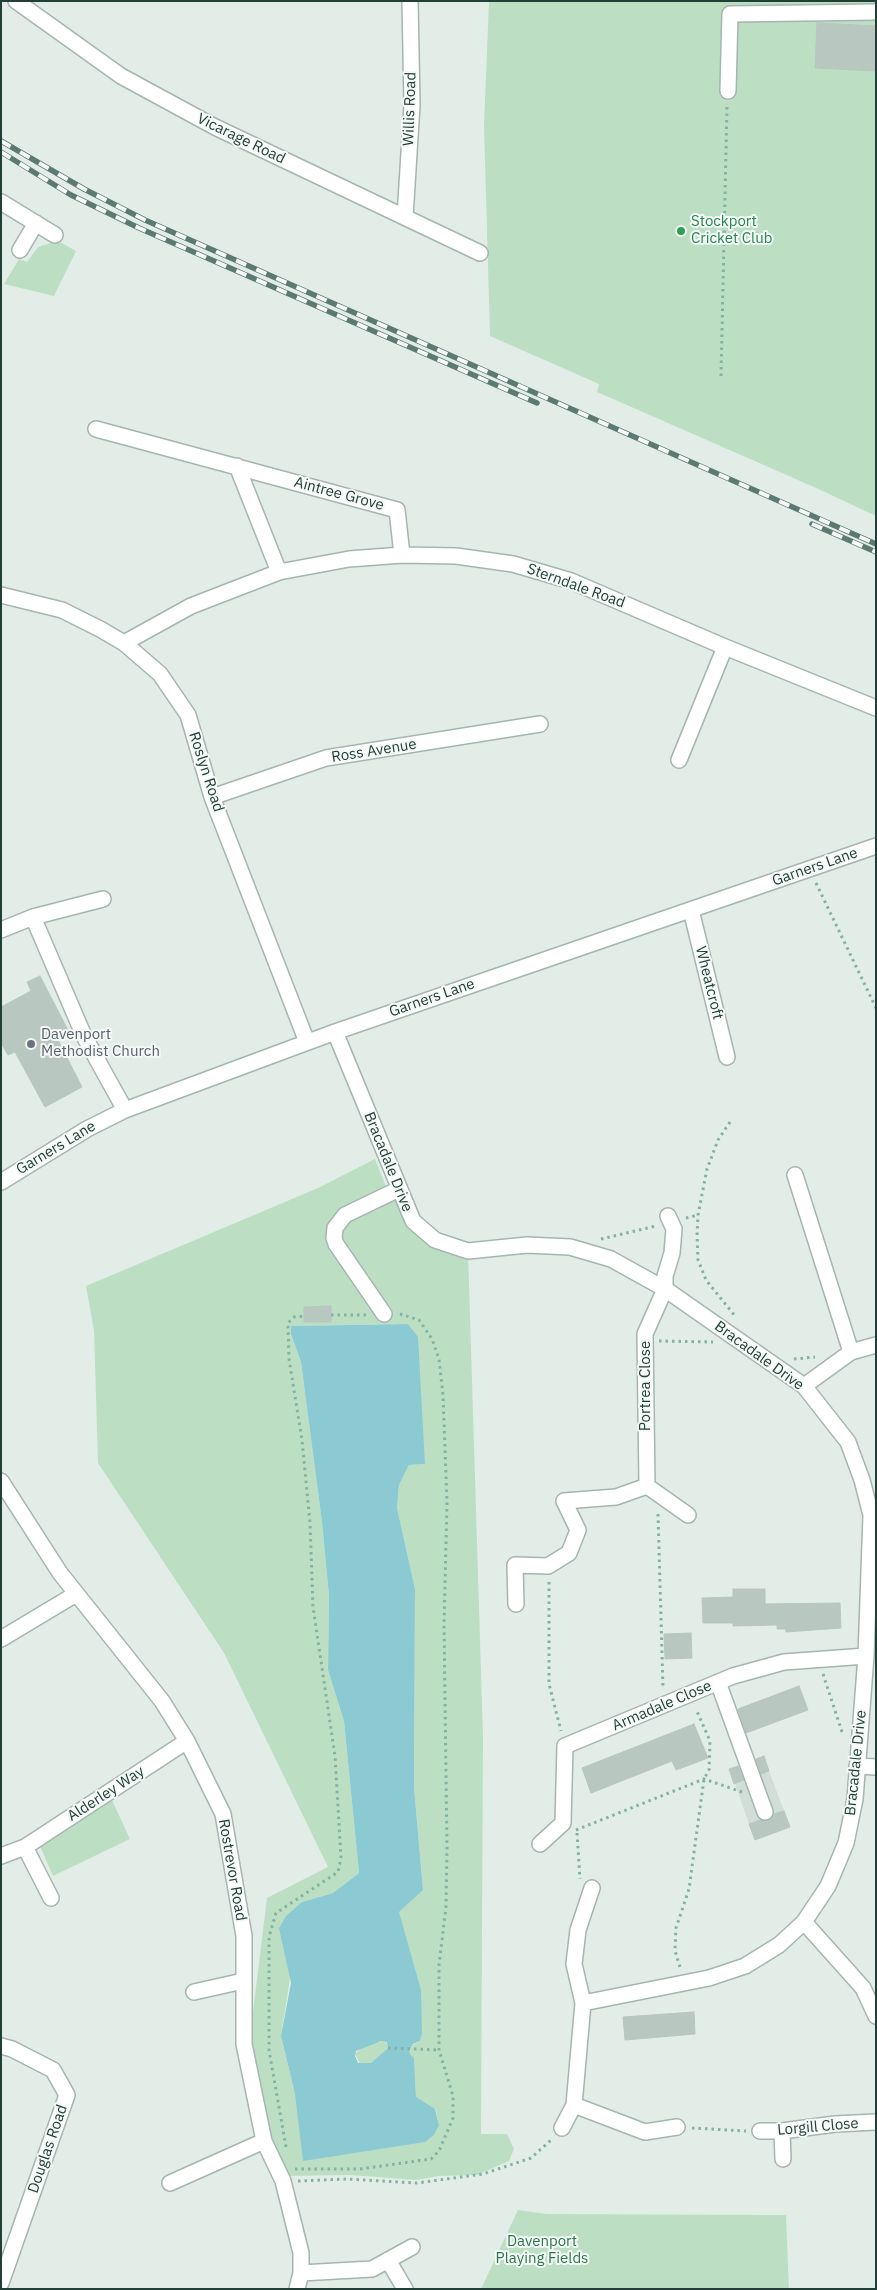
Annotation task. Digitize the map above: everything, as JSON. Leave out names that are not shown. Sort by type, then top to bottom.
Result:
[{"type":"street","name":"Vicarage Road","points":[[16,1],[130,80],[214,127],[480,253]]},
{"type":"street","name":"Willis Road","points":[[405,217],[412,105],[410,1]]},
{"type":"street","points":[[728,91],[730,14],[876,12]]},
{"type":"street","points":[[1,202],[55,235]]},
{"type":"street","points":[[20,250],[36,224]]},
{"type":"street","name":"Aintree Grove","points":[[96,429],[397,510],[402,555]]},
{"type":"street","points":[[237,466],[279,572]]},
{"type":"street","name":"Sterndale Road","points":[[124,643],[191,606],[279,572],[349,559],[402,555],[456,556],[513,564],[571,581],[725,647],[876,708]]},
{"type":"street","name":"Roslyn Road","points":[[1,595],[62,610],[124,643],[160,674],[188,715],[212,797],[307,1042]]},
{"type":"street","points":[[679,760],[725,647]]},
{"type":"street","name":"Ross Avenue","points":[[212,797],[326,758],[540,724]]},
{"type":"street","name":"Garners Lane","points":[[1,1182],[87,1129],[125,1110],[335,1032],[876,846]]},
{"type":"street","points":[[1,930],[34,917],[103,899]]},
{"type":"street","name":"Wheatcroft","points":[[690,910],[727,1057]]},
{"type":"street","points":[[34,917],[84,1036],[125,1110]]},
{"type":"street","name":"Bracadale Drive","points":[[335,1032],[413,1221],[435,1240],[468,1251],[527,1246],[570,1247],[611,1259],[665,1290],[804,1386],[848,1442],[873,1514],[866,1656],[855,1799],[846,1843],[828,1886],[804,1922],[779,1945],[746,1966],[685,1983],[583,2003]]},
{"type":"street","points":[[795,1175],[851,1352]]},
{"type":"street","points":[[384,1314],[336,1244],[334,1238],[335,1228],[346,1215],[399,1189]]},
{"type":"street","name":"Portrea Close","points":[[652,1490],[645,1334],[665,1290],[665,1276],[672,1253],[674,1229],[669,1219]]},
{"type":"street","points":[[804,1386],[851,1352],[876,1345]]},
{"type":"street","name":"Rostrevor Road","points":[[1,1481],[60,1573],[162,1701],[187,1741],[223,1814],[244,1936],[244,2044],[264,2141],[283,2181],[301,2253],[301,2273],[297,2289]]},
{"type":"street","points":[[516,1604],[515,1565],[548,1566],[569,1553],[578,1530],[564,1501],[616,1497],[652,1490],[688,1515]]},
{"type":"street","points":[[1,1639],[76,1594]]},
{"type":"street","name":"Armadale Close","points":[[565,1746],[718,1682],[784,1662],[866,1656]]},
{"type":"street","points":[[718,1682],[762,1805]]},
{"type":"street","name":"Alderley Way","points":[[1,1856],[25,1847],[187,1741]]},
{"type":"street","points":[[540,1844],[563,1823],[565,1746]]},
{"type":"street","points":[[857,1766],[876,1767]]},
{"type":"street","points":[[25,1847],[50,1898]]},
{"type":"street","points":[[562,2128],[574,2105],[583,2003],[574,1964],[578,1930],[587,1888]]},
{"type":"street","points":[[804,1922],[869,1987],[876,2016]]},
{"type":"street","points":[[194,1992],[243,1981]]},
{"type":"street","name":"Douglas Road","points":[[1,2046],[12,2049],[52,2070],[67,2095],[1,2283]]},
{"type":"street","points":[[574,2105],[645,2132],[676,2127]]},
{"type":"street","name":"Lorgill Close","points":[[760,2131],[782,2131],[835,2124],[876,2122]]},
{"type":"street","points":[[782,2131],[783,2159]]},
{"type":"street","points":[[170,2183],[264,2141]]},
{"type":"street","points":[[301,2273],[372,2269],[412,2246]]},
{"type":"street","points":[[388,2260],[405,2289]]},
{"type":"path","points":[[721,376],[728,91]]},
{"type":"path","points":[[809,869],[876,1008]]},
{"type":"path","points":[[730,1122],[718,1140],[707,1169],[698,1215],[697,1235],[698,1260],[706,1280],[737,1320]]},
{"type":"path","points":[[598,1240],[669,1219]]},
{"type":"path","points":[[292,2166],[297,2170],[360,2169],[432,2159],[440,2151],[453,2118],[452,2096],[438,2050],[438,1965],[446,1907],[447,1848],[444,1625],[447,1502],[440,1359],[432,1339],[419,1320],[406,1315],[331,1315]]},
{"type":"path","points":[[288,2152],[269,2050],[269,1937],[276,1913],[338,1872],[341,1858],[335,1756],[313,1608],[310,1523],[302,1440],[289,1359],[288,1322],[294,1317],[304,1316]]},
{"type":"path","points":[[645,1341],[741,1342]]},
{"type":"path","points":[[785,1360],[817,1357]]},
{"type":"path","points":[[652,1490],[663,1706]]},
{"type":"path","points":[[548,1566],[549,1684],[565,1746]]},
{"type":"path","points":[[819,1659],[845,1741]]},
{"type":"path","points":[[685,1983],[675,1951],[676,1928],[689,1889],[704,1779],[709,1770],[710,1741],[690,1694]]},
{"type":"path","points":[[577,1832],[704,1779],[762,1805]]},
{"type":"path","points":[[564,1800],[577,1832],[587,1888]]},
{"type":"path","points":[[388,2048],[438,2050]]},
{"type":"path","points":[[676,2127],[760,2131]]},
{"type":"path","points":[[283,2181],[347,2179],[417,2183],[483,2174],[531,2158],[547,2145],[562,2128]]},
{"type":"shaded area","points":[[769,1771],[784,1811],[749,1824],[735,1784]]},
{"type":"green space","name":"Stockport Cricket Club","points":[[489,1],[876,1],[876,516],[597,392],[599,384],[490,336],[484,126]]},
{"type":"green space","points":[[51,243],[62,243],[76,251],[54,296],[4,284],[19,259],[27,262],[38,247]]},
{"type":"green space","points":[[375,1159],[389,1194],[399,1189],[413,1221],[468,1251],[483,1736],[481,2134],[507,2134],[514,2149],[509,2161],[477,2175],[439,2176],[416,2180],[350,2175],[285,2176],[272,2149],[249,2044],[267,1898],[328,1867],[224,1653],[98,1463],[94,1331],[86,1286],[318,1188]],"holes":[[[408,1324],[425,1464],[409,1465],[399,1485],[397,1508],[415,1589],[414,1787],[423,1890],[398,1912],[421,1990],[420,2041],[410,2047],[388,2044],[384,2041],[375,2042],[362,2048],[355,2054],[360,2064],[371,2063],[388,2048],[414,2058],[416,2098],[436,2110],[439,2125],[295,2094],[281,2036],[302,1902],[333,1893],[359,1873],[344,1721],[328,1670],[329,1596],[322,1522],[301,1362],[291,1334],[291,1326]]]},
{"type":"green space","points":[[111,1798],[130,1839],[53,1876],[39,1844]]},
{"type":"green space","name":"Davenport Playing Fields","points":[[518,2210],[547,2214],[786,2215],[789,2289],[481,2289]]},
{"type":"water","points":[[408,1324],[418,1337],[425,1464],[409,1465],[399,1485],[397,1508],[415,1589],[414,1787],[423,1890],[399,1912],[421,1990],[422,2033],[420,2041],[413,2044],[409,2050],[414,2058],[416,2097],[435,2109],[439,2125],[434,2135],[425,2142],[303,2161],[295,2094],[281,2036],[291,1983],[279,1928],[286,1916],[302,1902],[333,1893],[359,1873],[344,1721],[328,1670],[329,1596],[322,1522],[301,1362],[291,1334],[291,1326]],"holes":[[[381,2041],[387,2042],[388,2048],[371,2063],[358,2063],[355,2056],[356,2051]]]},
{"type":"building","points":[[817,23],[876,26],[876,71],[815,68]]},
{"type":"building","name":"Davenport Methodist Church","points":[[40,976],[69,1032],[57,1038],[82,1087],[45,1107],[15,1052],[8,1055],[1,1043],[1,1007],[31,991],[27,982]]},
{"type":"building","points":[[331,1306],[331,1322],[304,1322],[304,1307]]},
{"type":"building","points":[[733,1589],[765,1589],[765,1604],[840,1603],[841,1628],[786,1632],[786,1629],[777,1629],[777,1625],[733,1626],[733,1623],[703,1623],[702,1598],[733,1597]]},
{"type":"building","points":[[691,1633],[692,1658],[665,1659],[664,1634]]},
{"type":"building","points":[[799,1686],[808,1710],[746,1733],[738,1709]]},
{"type":"building","points":[[694,1724],[708,1758],[676,1770],[672,1761],[591,1793],[582,1768]]},
{"type":"building","points":[[764,1756],[769,1771],[761,1774],[756,1759]]},
{"type":"building","points":[[738,1766],[744,1780],[734,1784],[729,1769]]},
{"type":"building","points":[[784,1811],[790,1827],[755,1840],[749,1824],[760,1820],[768,1821],[774,1814]]},
{"type":"building","points":[[694,2012],[695,2034],[625,2040],[623,2017]]},
{"type":"railway","points":[[1,141],[84,189],[145,220],[876,544]]},
{"type":"railway","points":[[1,152],[71,195],[139,228],[537,403]]},
{"type":"railway","points":[[812,524],[876,552]]},
{"type":"place","name":"Stockport Cricket Club","points":[[681,231]]},
{"type":"place","name":"Davenport Methodist Church","points":[[31,1044]]}]
